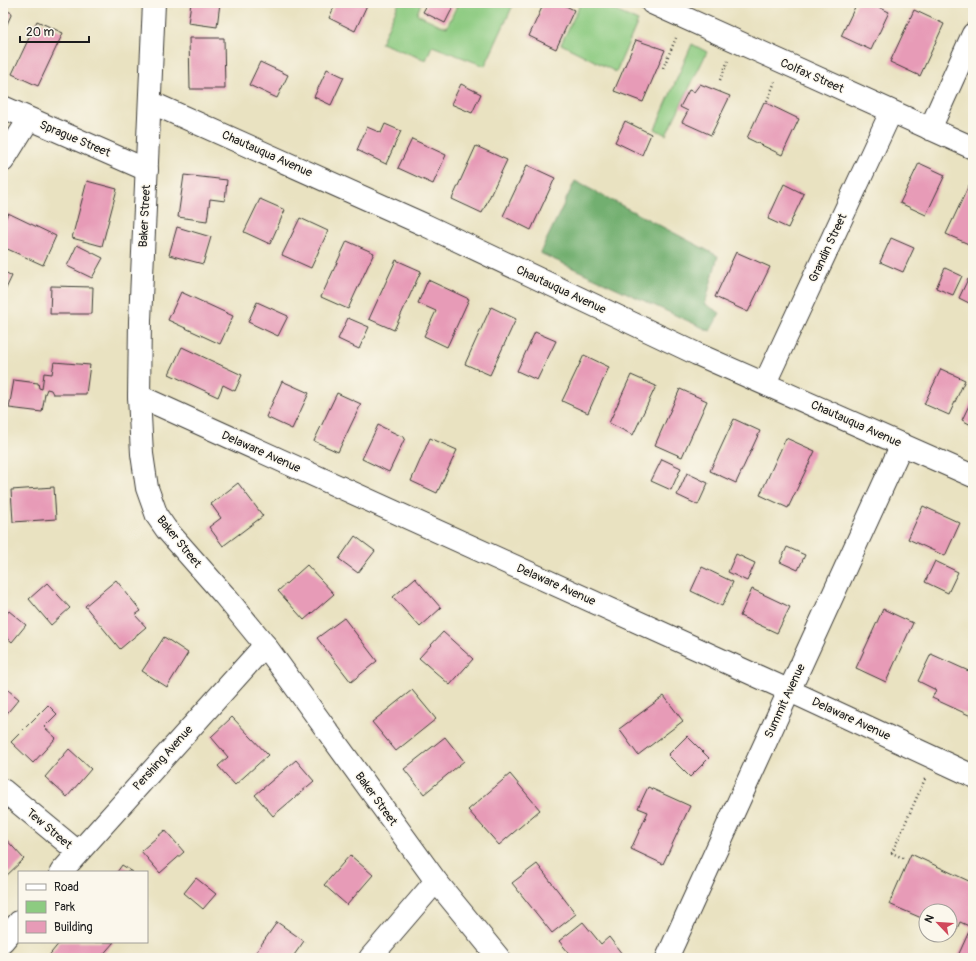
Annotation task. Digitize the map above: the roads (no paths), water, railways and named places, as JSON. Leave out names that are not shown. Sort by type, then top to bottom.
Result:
[{"type":"street","name":"Baker Street","points":[[154,3],[140,321],[139,396],[142,454],[147,488],[157,516],[166,529],[225,596],[265,645],[436,881],[499,958]]},
{"type":"street","name":"Colfax Street","points":[[652,3],[973,148]]},
{"type":"street","points":[[930,129],[973,34]]},
{"type":"street","name":"Chautauqua Avenue","points":[[150,102],[425,226],[690,351],[973,476]]},
{"type":"street","name":"Sprague Street","points":[[3,107],[147,170]]},
{"type":"street","name":"Grandin Street","points":[[764,383],[891,112]]},
{"type":"street","points":[[3,161],[29,119]]},
{"type":"street","name":"Delaware Avenue","points":[[139,396],[790,691],[973,776]]},
{"type":"street","name":"Summit Avenue","points":[[667,958],[902,444]]},
{"type":"street","name":"Pershing Avenue","points":[[62,871],[265,645]]},
{"type":"street","name":"Tew Street","points":[[3,790],[78,852]]},
{"type":"street","points":[[370,958],[436,881]]},
{"type":"street","points":[[3,941],[18,923]]}]
